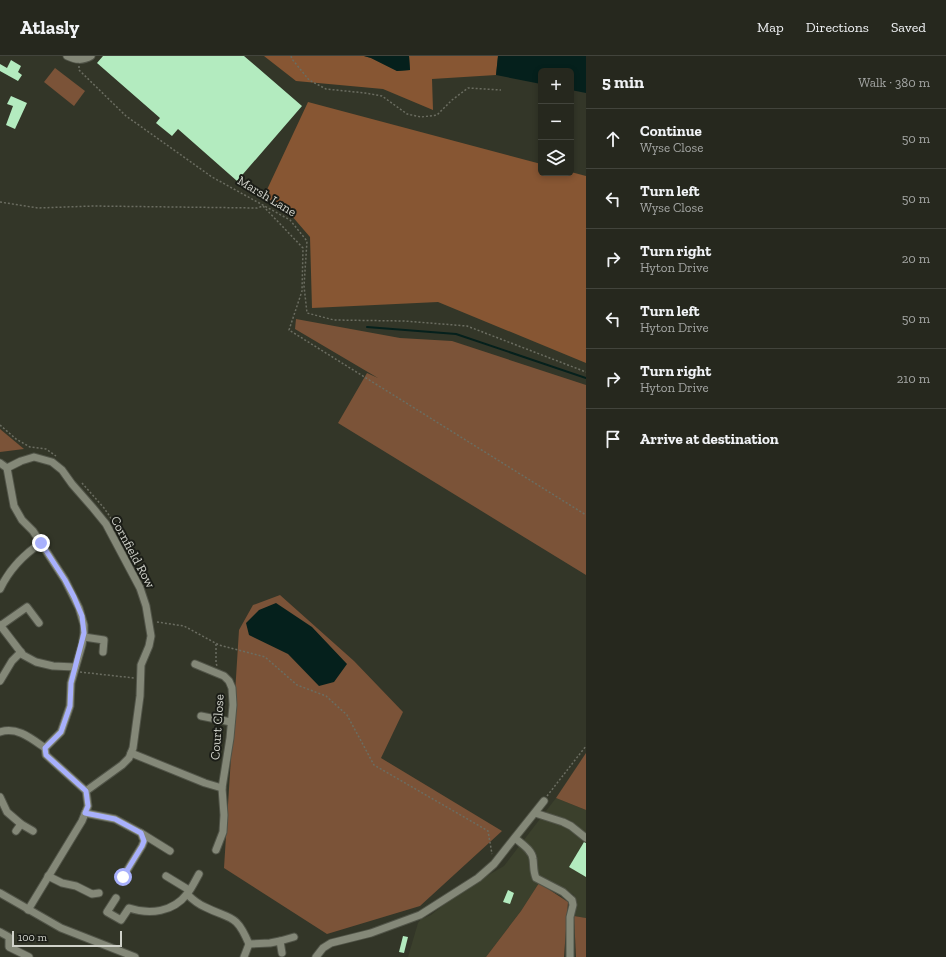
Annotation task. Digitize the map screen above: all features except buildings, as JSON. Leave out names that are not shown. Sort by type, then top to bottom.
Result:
[{"type":"street","points":[[67,56],[74,60],[80,60],[91,56]]},
{"type":"street","name":"Cornfield Row","points":[[7,468],[21,461],[34,457],[52,462],[62,470],[106,524],[140,588],[146,606],[151,636],[149,646],[141,665],[140,696],[133,748],[129,758],[122,766],[86,791]]},
{"type":"street","points":[[0,463],[7,468],[14,506],[22,520],[33,531],[65,580],[74,597],[84,625],[84,637],[71,683],[70,706],[61,732],[45,748]]},
{"type":"street","points":[[0,590],[6,577],[19,562],[31,550],[41,543]]},
{"type":"street","points":[[39,623],[27,606],[0,625],[21,652],[36,662],[75,670]]},
{"type":"street","points":[[84,637],[104,640],[103,652]]},
{"type":"street","points":[[1,678],[12,661],[21,652]]},
{"type":"street","name":"Court Close","points":[[195,664],[221,675],[229,681],[232,688],[233,705],[230,738],[222,788],[224,815],[223,832],[216,850]]},
{"type":"street","points":[[201,716],[231,722]]},
{"type":"street","points":[[0,732],[13,730],[24,734],[45,748],[46,755],[86,791],[88,806],[85,813],[68,845],[28,910]]},
{"type":"street","points":[[131,753],[205,783],[222,788]]},
{"type":"street","points":[[0,798],[7,812],[21,824],[33,831]]},
{"type":"street","points":[[316,957],[323,948],[331,943],[386,929],[420,915],[478,878],[494,864],[544,801]]},
{"type":"street","points":[[85,813],[115,819],[170,851]]},
{"type":"street","points":[[535,813],[563,822],[571,826],[586,838]]},
{"type":"street","points":[[16,831],[21,824]]},
{"type":"street","points":[[123,877],[142,846],[144,841],[141,833]]},
{"type":"street","points":[[515,838],[531,853],[536,878],[563,892],[572,900],[573,905],[570,917],[570,957]]},
{"type":"street","points":[[116,898],[108,912],[121,920],[129,908],[140,911],[167,909],[188,892],[199,874]]},
{"type":"street","points":[[48,876],[62,884],[76,886],[92,894],[99,893]]},
{"type":"street","points":[[166,876],[204,906],[231,917],[238,922],[244,931],[249,944],[244,957]]},
{"type":"street","points":[[0,893],[61,928],[133,957]]},
{"type":"street","points":[[0,932],[9,937],[9,947],[29,957]]},
{"type":"street","points":[[249,944],[270,943],[294,937]]},
{"type":"street","points":[[280,941],[282,953]]},
{"type":"path","points":[[291,56],[309,80],[326,89],[382,96],[407,114],[421,117],[437,116],[452,100],[468,88],[500,90]]},
{"type":"path","name":"Marsh Lane","points":[[80,60],[79,70],[126,116],[212,177],[290,220],[307,241],[304,286],[307,313],[334,320],[404,321],[467,326],[586,372]]},
{"type":"path","points":[[0,202],[38,208],[101,206],[257,208],[263,206],[302,248],[302,291],[290,330],[586,515]]},
{"type":"path","points":[[153,617],[157,623],[184,626],[216,643],[265,657],[297,685],[326,696],[346,715],[374,766],[488,831],[494,864]]},
{"type":"path","points":[[216,643],[216,663],[221,675]]},
{"type":"path","points":[[75,670],[140,679]]},
{"type":"path","points":[[544,801],[586,746]]},
{"type":"shaded area","points":[[264,56],[364,56],[397,71],[410,70],[409,56],[498,56],[496,75],[432,79],[433,110],[383,89],[296,81]]},
{"type":"shaded area","points":[[55,68],[85,91],[74,106],[44,82]]},
{"type":"shaded area","points":[[308,102],[538,163],[538,176],[574,176],[574,173],[586,176],[586,363],[438,302],[312,308],[310,237],[291,215],[264,196]]},
{"type":"shaded area","points":[[296,319],[400,338],[452,341],[586,385],[586,575],[338,423],[367,373],[378,378],[295,329]]},
{"type":"shaded area","points":[[0,429],[24,449],[0,452]]},
{"type":"shaded area","points":[[280,595],[354,661],[403,712],[381,758],[502,831],[420,906],[327,934],[224,868],[239,630],[253,605]]},
{"type":"shaded area","points":[[586,753],[586,810],[556,798]]},
{"type":"shaded area","points":[[556,798],[586,810],[586,918],[574,916],[574,895],[543,877],[521,911],[486,957],[408,957],[418,923],[421,919],[431,915],[458,893],[504,866]]},
{"type":"shaded area","points":[[539,883],[568,902],[564,957],[486,957],[521,911]]},
{"type":"shaded area","points":[[574,916],[586,918],[586,957],[576,957]]},
{"type":"water","points":[[364,56],[409,56],[410,70],[397,71]]},
{"type":"water","points":[[498,56],[586,56],[586,93],[574,91],[574,68],[538,68],[538,83],[496,75]]},
{"type":"water","points":[[276,603],[312,627],[347,664],[334,682],[319,686],[288,654],[249,635],[246,623],[259,610]]},
{"type":"waterway","points":[[367,327],[456,334],[586,378]]},
{"type":"route","points":[[41,543],[74,597],[84,625],[82,645],[71,683],[70,706],[61,732],[45,748],[46,755],[86,791],[88,806],[85,813],[115,819],[141,833],[144,841],[142,846],[123,877]]}]
